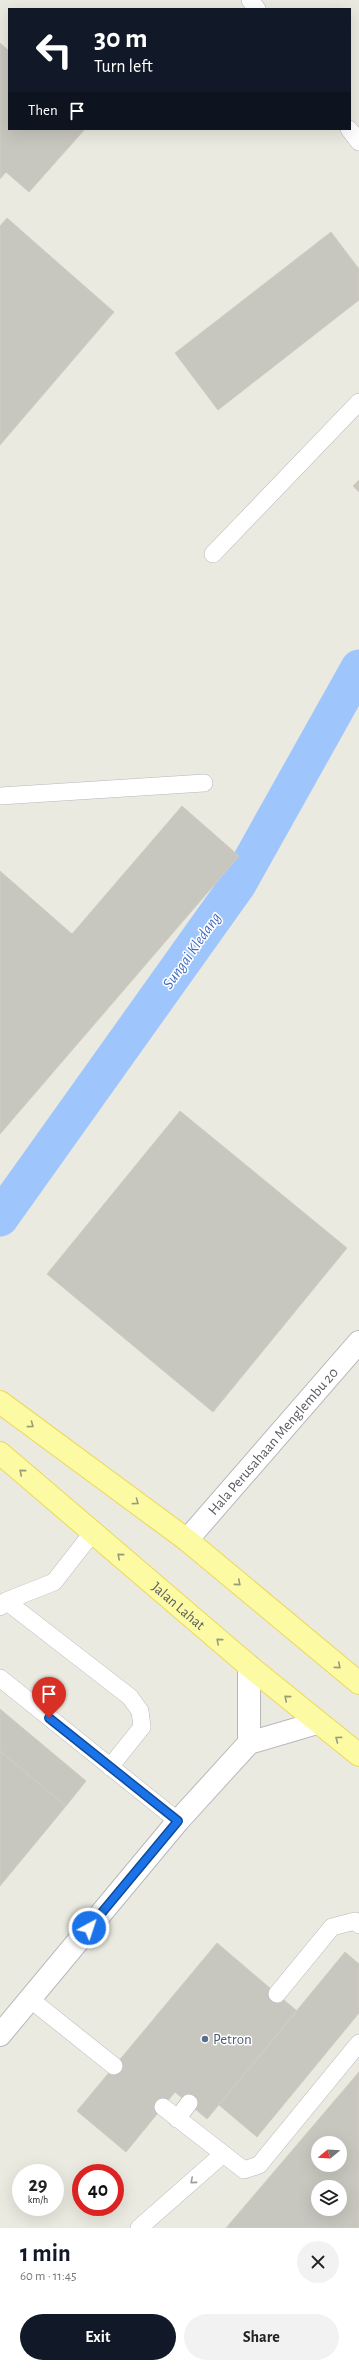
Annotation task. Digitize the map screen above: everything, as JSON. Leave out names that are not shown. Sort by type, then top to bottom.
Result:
[{"type":"main road","points":[[0,1402],[187,1540],[359,1683]]},
{"type":"main road","name":"Jalan Lahat","points":[[0,1453],[249,1666],[317,1723],[359,1755]]},
{"type":"street","name":"Hala Perusahaan Menglembu 20","points":[[187,1540],[359,1342]]},
{"type":"street","points":[[249,1666],[249,1743]]},
{"type":"street","points":[[0,2035],[178,1821],[249,1743],[317,1723]]},
{"type":"lane","points":[[250,0],[256,8]]},
{"type":"lane","points":[[350,130],[359,142]]},
{"type":"lane","points":[[213,554],[359,402]]},
{"type":"lane","points":[[0,796],[204,783]]},
{"type":"lane","points":[[3,1604],[54,1582],[93,1532]]},
{"type":"lane","points":[[3,1604],[130,1697],[140,1711],[142,1726],[110,1767]]},
{"type":"lane","points":[[0,1678],[178,1821]]},
{"type":"lane","points":[[277,1994],[332,1927],[355,1922],[359,1925]]},
{"type":"lane","points":[[30,1999],[114,2066]]},
{"type":"lane","points":[[163,2107],[222,2155],[244,2170],[259,2165],[359,2043]]},
{"type":"lane","points":[[176,2119],[189,2103]]},
{"type":"lane","points":[[139,2228],[222,2155]]},
{"type":"building","points":[[0,43],[8,50],[8,130],[84,130],[29,192],[6,172],[0,179]]},
{"type":"building","points":[[7,218],[114,312],[0,445],[0,226]]},
{"type":"building","points":[[331,232],[359,269],[359,300],[218,410],[175,353]]},
{"type":"building","points":[[359,480],[359,492],[353,486]]},
{"type":"building","points":[[182,806],[239,856],[0,1134],[0,871],[72,934]]},
{"type":"building","points":[[180,1111],[347,1248],[213,1412],[47,1274]]},
{"type":"building","points":[[0,1709],[86,1781],[66,1806],[0,1751]]},
{"type":"building","points":[[0,1751],[66,1806],[0,1886]]},
{"type":"building","name":"Petron","points":[[217,1943],[297,2011],[207,2119],[175,2092],[126,2152],[77,2111]]},
{"type":"building","points":[[345,1952],[359,1964],[359,2013],[257,2137],[219,2105]]},
{"type":"building","points":[[359,2072],[359,2228],[226,2228]]},
{"type":"waterway","name":"Sungai Kledang","points":[[0,1218],[238,884],[359,668]]},
{"type":"place","name":"Petron","points":[[205,2039]]},
{"type":"route","points":[[49,1718],[158,1807],[178,1821],[89,1928]]}]
